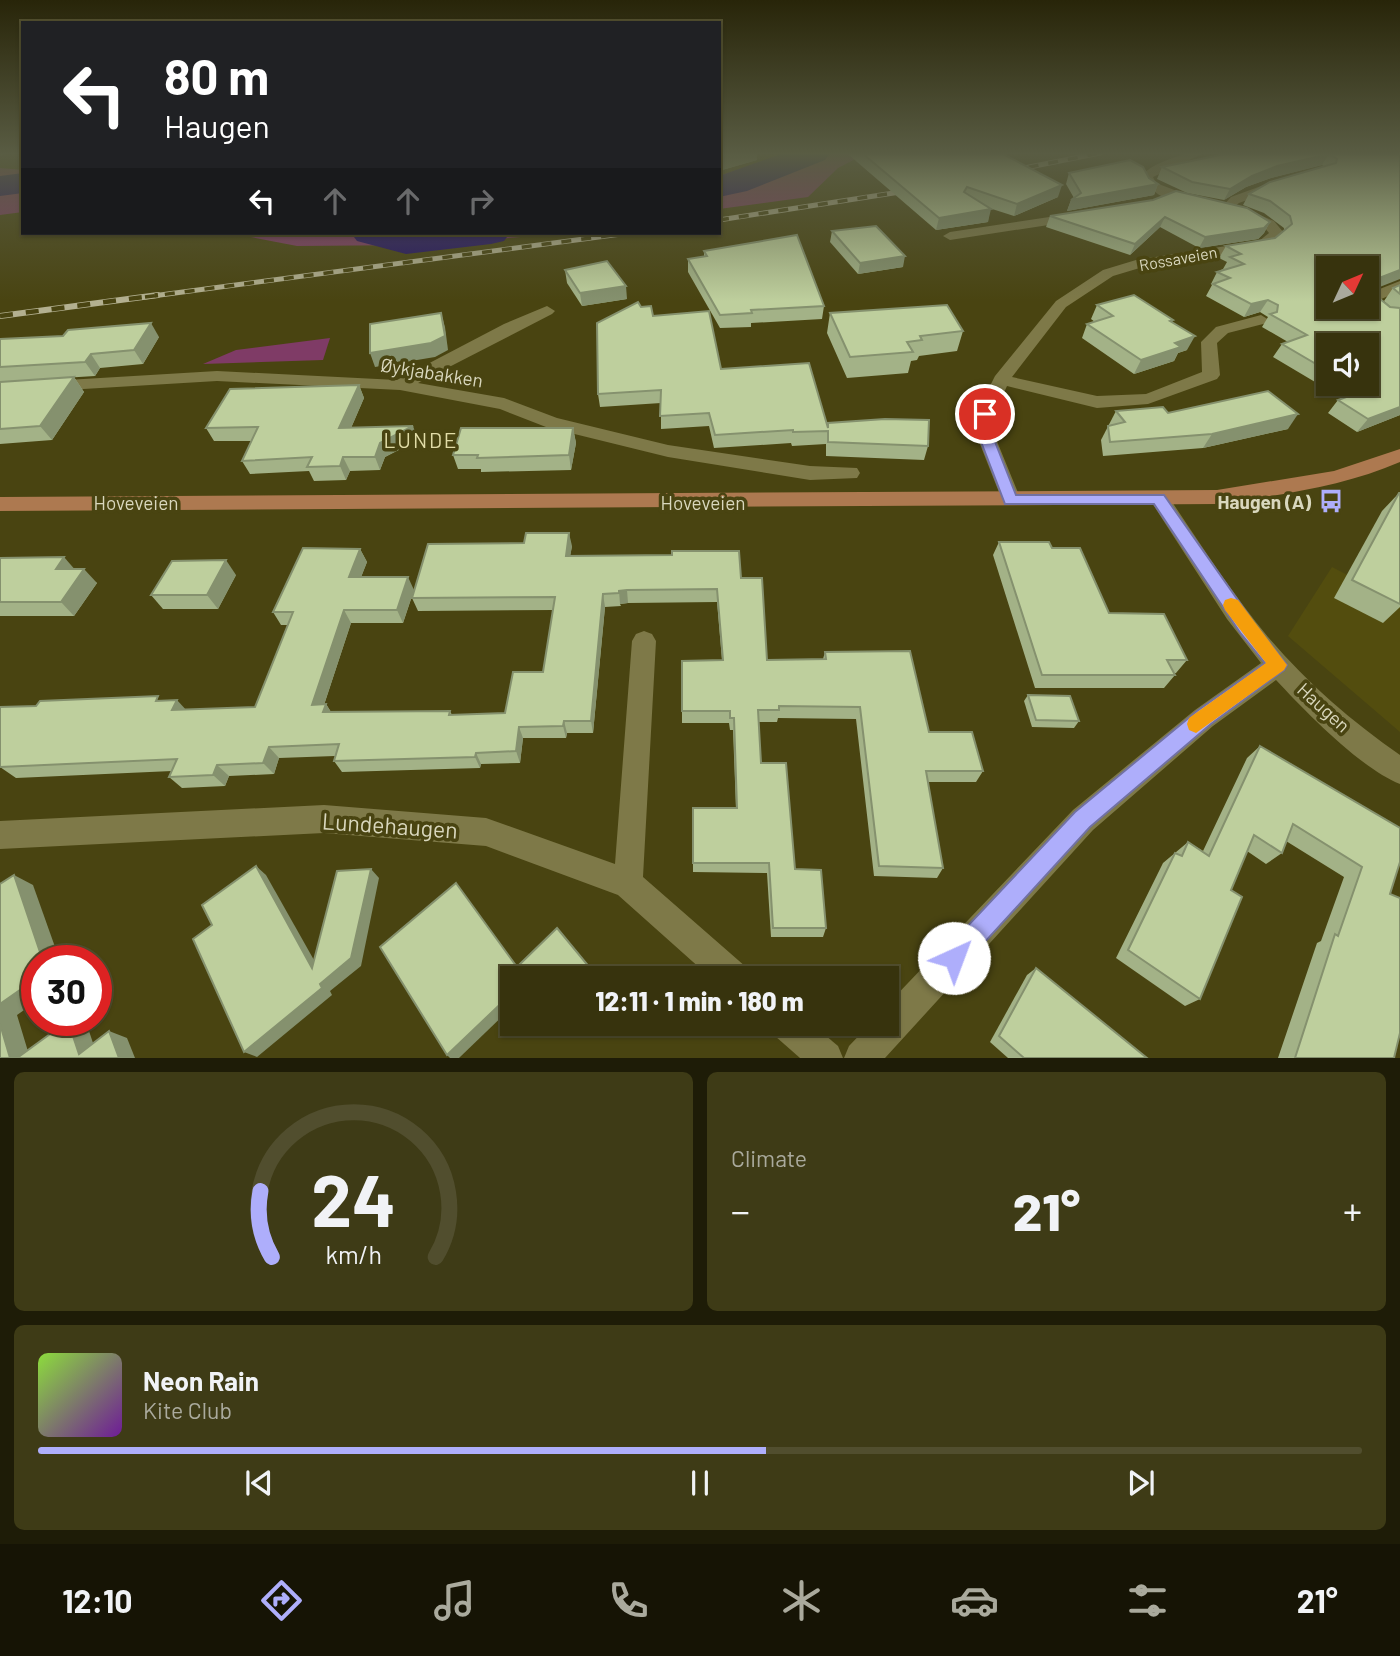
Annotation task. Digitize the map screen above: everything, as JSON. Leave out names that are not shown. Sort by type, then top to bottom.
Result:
[{"type":"main road","name":"Hoveveien","points":[[0,504],[1217,498],[1340,474],[1400,455]]},
{"type":"street","points":[[1148,204],[1152,202]]},
{"type":"street","name":"Rossaveien","points":[[1011,500],[985,434],[985,414],[1001,380],[1061,304],[1108,273],[1152,261],[1263,245],[1277,233],[1269,224],[1251,214],[1203,202]]},
{"type":"street","points":[[1227,208],[1233,202]]},
{"type":"street","points":[[950,236],[1084,215]]},
{"type":"street","points":[[1388,315],[1369,299],[1400,285]]},
{"type":"street","points":[[400,385],[437,368],[509,326],[547,311]]},
{"type":"street","points":[[1001,380],[1097,402],[1148,399],[1211,375],[1209,342],[1222,330],[1261,320]]},
{"type":"street","name":"Øykjabakken","points":[[0,389],[217,376],[400,385],[504,404],[552,423],[668,451],[810,473],[850,473]]},
{"type":"street","name":"Haugen","points":[[1159,498],[1248,629],[1278,665],[1340,723],[1400,771]]},
{"type":"street","points":[[628,884],[644,640]]},
{"type":"street","points":[[861,1058],[1083,820],[1204,718],[1278,665]]},
{"type":"street","name":"Lundehaugen","points":[[0,835],[324,819],[486,832],[628,884],[721,966]]},
{"type":"street","points":[[801,1036],[826,1058]]},
{"type":"shaded area","points":[[0,202],[21,202],[21,212],[0,215]]},
{"type":"shaded area","points":[[721,202],[768,202],[721,209]]},
{"type":"shaded area","points":[[240,235],[547,235],[420,245],[297,246]]},
{"type":"shaded area","points":[[330,338],[323,360],[203,364],[236,350]]},
{"type":"shaded area","points":[[1332,567],[1400,602],[1400,732],[1288,636]]},
{"type":"building","points":[[920,202],[980,202],[991,209],[939,218]]},
{"type":"building","points":[[1138,202],[1224,202],[1247,208],[1270,222],[1264,228],[1205,237],[1165,217],[1135,244],[1050,216]]},
{"type":"building","points":[[1272,202],[1400,202],[1400,270],[1379,278],[1379,256],[1316,256],[1316,319],[1379,319],[1379,298],[1390,307],[1400,308],[1400,407],[1368,419],[1338,400],[1349,396],[1379,396],[1379,333],[1316,333],[1316,364],[1282,344],[1307,335],[1270,314],[1277,312],[1278,305],[1268,300],[1251,304],[1213,284],[1230,278],[1217,272],[1244,264],[1230,257],[1241,254],[1226,246],[1275,238],[1292,224],[1290,216]]},
{"type":"building","points":[[876,226],[905,256],[860,263],[832,231]]},
{"type":"building","points":[[797,235],[824,306],[751,310],[752,313],[720,315],[688,259],[707,256],[704,251]]},
{"type":"building","points":[[607,261],[626,286],[580,293],[565,270]]},
{"type":"building","points":[[1400,285],[1400,294],[1393,288]]},
{"type":"building","points":[[1134,295],[1195,336],[1175,343],[1181,347],[1141,360],[1087,324],[1113,316],[1097,305]]},
{"type":"building","points":[[638,302],[641,307],[651,306],[653,316],[709,311],[721,369],[809,363],[828,428],[828,423],[885,419],[929,420],[928,446],[828,442],[828,431],[793,430],[715,435],[709,413],[660,416],[661,390],[598,394],[597,323]]},
{"type":"building","points":[[947,305],[963,331],[920,336],[922,340],[907,342],[913,352],[850,357],[830,313]]},
{"type":"building","points":[[441,313],[445,336],[431,343],[370,353],[370,324]]},
{"type":"building","points":[[151,323],[134,350],[91,354],[85,362],[0,367],[0,339],[63,336],[68,330]]},
{"type":"building","points":[[74,377],[40,426],[0,429],[0,382]]},
{"type":"building","points":[[359,385],[339,428],[413,426],[380,443],[375,457],[343,457],[340,466],[307,467],[312,457],[242,461],[258,427],[206,428],[230,389]]},
{"type":"building","points":[[1268,391],[1298,414],[1212,434],[1110,442],[1108,426],[1125,422],[1116,411],[1163,407],[1168,413]]},
{"type":"building","points":[[461,428],[573,428],[569,455],[477,458],[478,455],[453,455]]},
{"type":"building","points":[[1400,493],[1400,604],[1352,580]]},
{"type":"building","points":[[526,533],[569,533],[566,556],[739,551],[741,578],[762,578],[767,660],[826,659],[825,652],[910,651],[929,732],[972,732],[983,771],[926,771],[943,868],[879,866],[860,707],[779,706],[779,710],[758,710],[761,763],[786,763],[795,869],[821,870],[826,928],[773,928],[769,863],[693,863],[693,808],[737,808],[734,718],[730,718],[730,711],[682,711],[682,661],[723,660],[717,589],[627,590],[603,594],[591,721],[564,721],[563,726],[519,727],[516,751],[476,753],[475,757],[334,761],[339,744],[269,747],[263,763],[217,765],[213,775],[169,777],[177,759],[0,767],[0,707],[36,706],[40,701],[158,696],[156,701],[177,700],[172,710],[255,707],[293,612],[273,612],[303,548],[360,549],[349,577],[408,577],[397,610],[344,610],[312,705],[326,704],[323,712],[450,711],[449,715],[505,713],[513,672],[543,672],[555,597],[412,598],[428,544],[524,543]]},
{"type":"building","points":[[999,542],[1049,542],[1052,548],[1080,548],[1109,613],[1164,614],[1187,660],[1167,660],[1175,675],[1042,675]]},
{"type":"building","points":[[64,557],[56,569],[84,569],[61,602],[0,602],[0,558]]},
{"type":"building","points":[[226,560],[207,595],[151,595],[172,561]]},
{"type":"building","points":[[1028,695],[1070,696],[1079,721],[1036,720]]},
{"type":"building","points":[[1260,746],[1400,828],[1400,862],[1390,894],[1400,898],[1400,1033],[1394,1058],[1295,1058],[1335,934],[1338,936],[1362,867],[1293,824],[1282,853],[1254,835],[1231,890],[1242,897],[1200,999],[1128,950],[1175,853],[1182,856],[1188,842],[1209,856]]},
{"type":"building","points":[[256,866],[312,968],[337,871],[371,869],[351,958],[320,984],[322,988],[244,1052],[193,939],[212,925],[202,905]]},
{"type":"building","points":[[14,875],[38,945],[21,945],[21,989],[0,1004],[0,884]]},
{"type":"building","points":[[456,883],[516,966],[500,966],[500,1004],[447,1055],[380,947]]},
{"type":"building","points":[[557,928],[588,966],[518,966]]},
{"type":"building","points":[[1036,968],[1147,1058],[1024,1058],[999,1036]]},
{"type":"building","points":[[0,1024],[10,1058],[0,1058]]},
{"type":"building","points":[[47,1036],[73,1036],[79,1054],[102,1036],[111,1036],[119,1058],[17,1058]]},
{"type":"waterway","points":[[378,235],[406,242],[472,235]]},
{"type":"railway","points":[[721,220],[833,202]]},
{"type":"railway","points":[[145,297],[614,235]]},
{"type":"railway","points":[[0,316],[158,295]]},
{"type":"slow traffic","points":[[1196,724],[1278,665],[1231,605]]},
{"type":"place","name":"Haugen (A)","points":[[1331,501]]},
{"type":"district","name":"LUNDE","points":[[421,439]]},
{"type":"route","points":[[954,958],[1083,820],[1204,718],[1278,665],[1248,629],[1159,498],[1011,500],[985,434],[985,414]]}]
